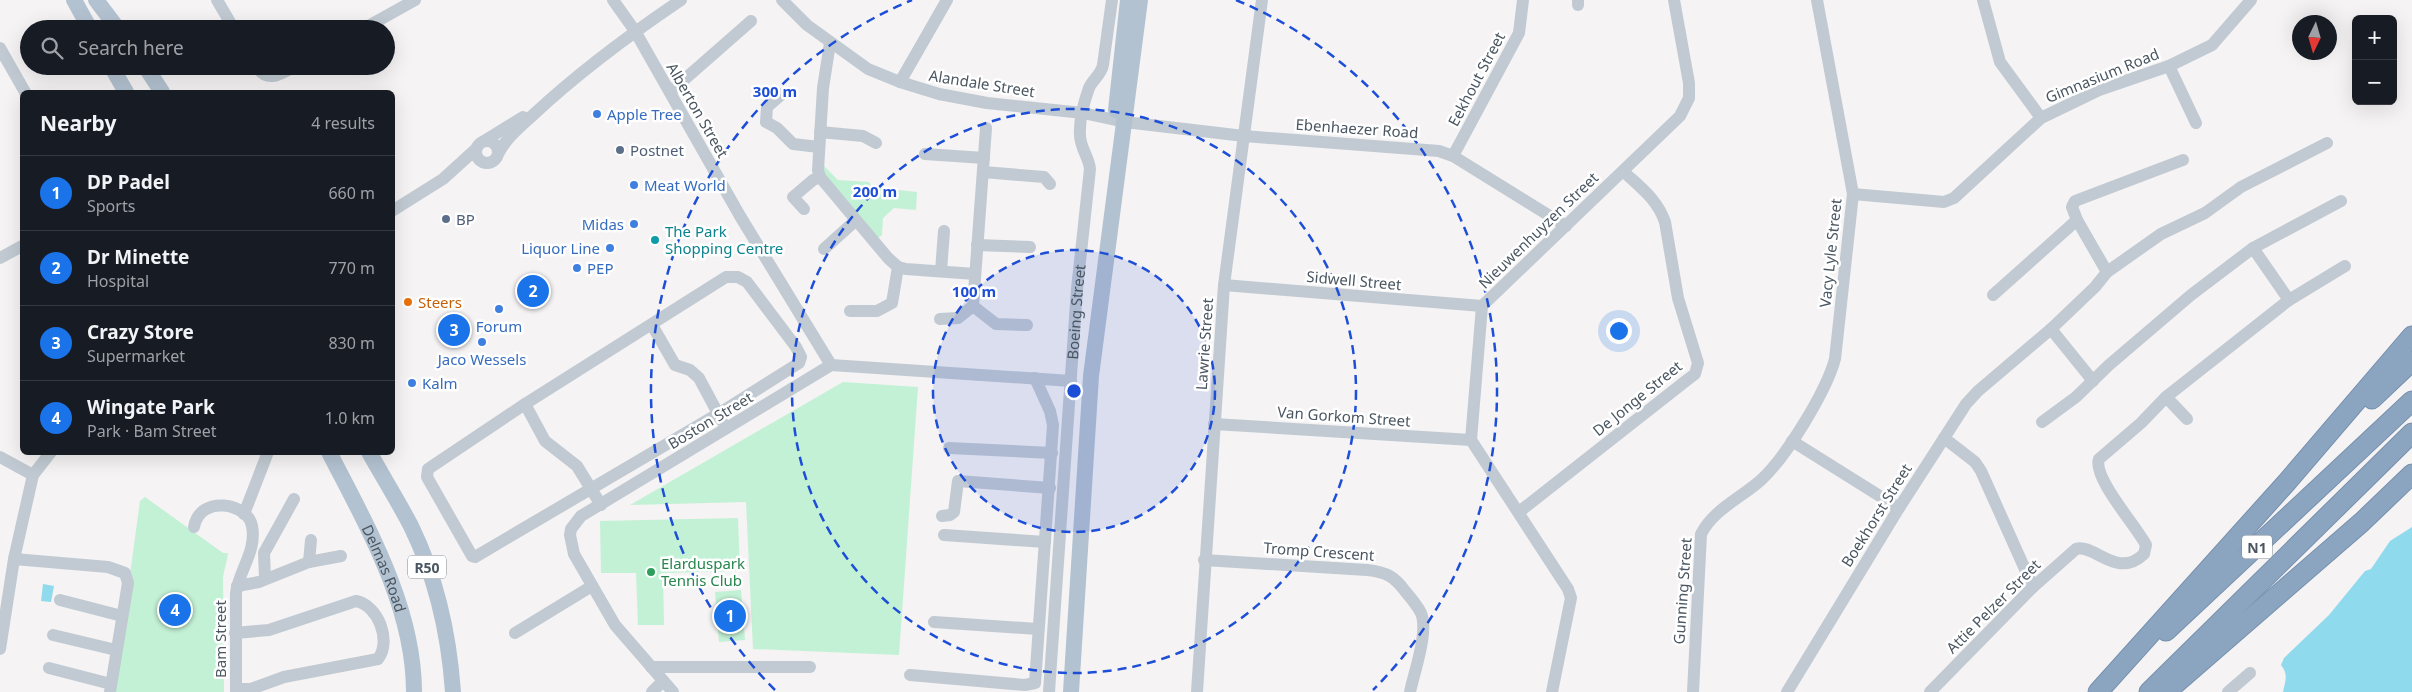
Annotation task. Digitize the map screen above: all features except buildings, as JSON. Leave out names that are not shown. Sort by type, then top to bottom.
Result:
[{"type":"highway","points":[[2100,692],[2287,482],[2412,336]]},
{"type":"highway","points":[[2287,482],[2412,362]]},
{"type":"highway","name":"N1","points":[[2100,692],[2412,401]]},
{"type":"highway","name":"N1","points":[[2149,692],[2412,433]]},
{"type":"highway","points":[[2166,692],[2362,522],[2412,474]]},
{"type":"highway","points":[[2362,522],[2412,486]]},
{"type":"main road","points":[[74,0],[85,20]]},
{"type":"main road","points":[[96,0],[111,20]]},
{"type":"main road","name":"Boeing Street","points":[[1071,692],[1092,376],[1120,122],[1128,0]]},
{"type":"main road","name":"Boeing Street","points":[[1063,692],[1089,320],[1140,0]]},
{"type":"main road","points":[[116,75],[125,90]]},
{"type":"main road","points":[[151,75],[161,90]]},
{"type":"main road","name":"Delmas Road","points":[[330,455],[384,564],[404,624],[414,692]]},
{"type":"main road","name":"R50","points":[[371,455],[411,527],[437,595],[451,665],[453,692]]},
{"type":"street","points":[[217,0],[229,20]]},
{"type":"street","points":[[379,20],[415,0]]},
{"type":"street","name":"Alberton Street","points":[[613,0],[635,31],[740,216],[831,365]]},
{"type":"street","points":[[395,209],[450,174],[481,162],[492,162],[508,138],[548,101],[635,31],[681,0]]},
{"type":"street","name":"Alandale Street","points":[[782,0],[807,25],[830,43],[868,69],[900,82],[939,94],[988,104],[1083,113],[1120,122]]},
{"type":"street","points":[[900,82],[947,0]]},
{"type":"street","name":"Boeing Street","points":[[1049,692],[1077,289],[1090,169],[1080,143],[1080,127],[1089,88],[1100,74],[1104,65],[1112,0]]},
{"type":"street","name":"Lawrie Street","points":[[1197,692],[1204,560],[1224,285],[1262,0]]},
{"type":"street","name":"Eekhout Street","points":[[1454,156],[1519,33],[1523,0]]},
{"type":"street","name":"Nieuwenhuyzen Street","points":[[1471,440],[1482,306],[1624,172],[1680,116],[1689,98],[1689,82],[1674,0]]},
{"type":"street","name":"Vacy Lyle Street","points":[[1792,440],[1829,376],[1834,359],[1853,194],[1818,0]]},
{"type":"street","points":[[1982,0],[2000,62],[2041,118]]},
{"type":"street","name":"Gimnasium Road","points":[[1853,194],[1948,201],[1954,198],[2041,118],[2099,90],[2169,66],[2212,45],[2250,0]]},
{"type":"street","points":[[670,92],[751,21]]},
{"type":"street","points":[[830,43],[823,88],[818,170],[820,178],[888,258],[898,267],[975,274]]},
{"type":"street","points":[[0,48],[24,90]]},
{"type":"street","points":[[2169,66],[2196,123]]},
{"type":"street","points":[[782,94],[767,108],[766,122],[777,128],[793,144],[819,147]]},
{"type":"street","points":[[450,174],[480,145],[548,101]]},
{"type":"street","name":"Ebenhaezer Road","points":[[1120,122],[1244,136],[1431,150],[1454,156],[1566,226]]},
{"type":"street","points":[[940,318],[958,318],[973,306],[986,128]]},
{"type":"street","points":[[820,132],[863,136],[876,143]]},
{"type":"street","name":"Boekhorst Street","points":[[1787,692],[1899,508],[1966,404],[2007,366],[2052,329],[2095,287],[2107,272],[2161,234],[2205,213],[2241,187],[2327,143]]},
{"type":"street","points":[[480,145],[495,144],[498,154]]},
{"type":"street","points":[[480,145],[476,156],[481,162]]},
{"type":"street","points":[[925,154],[984,158]]},
{"type":"street","points":[[2107,272],[2077,220],[2072,207],[2075,201],[2183,160]]},
{"type":"street","points":[[983,172],[1044,177],[1050,184]]},
{"type":"street","name":"De Jonge Street","points":[[1519,512],[1687,380],[1698,368],[1678,298],[1666,222],[1662,211],[1658,204],[1624,172]]},
{"type":"street","points":[[804,209],[793,197],[812,180],[820,178]]},
{"type":"street","points":[[2042,422],[2076,397],[2191,295],[2253,248],[2341,201]]},
{"type":"street","points":[[1993,294],[2077,220]]},
{"type":"street","points":[[824,250],[856,221]]},
{"type":"street","points":[[941,272],[944,230]]},
{"type":"street","points":[[977,245],[1030,247]]},
{"type":"street","points":[[0,258],[20,247]]},
{"type":"street","points":[[2253,248],[2289,300]]},
{"type":"street","points":[[2187,419],[2166,397],[2289,300],[2345,266]]},
{"type":"street","points":[[850,310],[877,311],[892,303],[898,267]]},
{"type":"street","points":[[731,276],[738,277],[747,282],[796,347],[801,357],[799,363],[718,414],[475,557],[471,556],[427,477],[427,471],[525,404],[652,325],[719,281],[731,276]]},
{"type":"street","name":"Sidwell Street","points":[[1224,285],[1482,306]]},
{"type":"street","points":[[973,306],[996,324],[1026,325]]},
{"type":"street","points":[[652,325],[675,365],[690,370],[700,378],[718,414],[729,428]]},
{"type":"street","points":[[2052,329],[2093,381]]},
{"type":"street","points":[[831,365],[1071,381]]},
{"type":"street","name":"Boston Street","points":[[674,692],[616,625],[572,549],[571,529],[581,516],[831,365]]},
{"type":"street","points":[[910,675],[1031,685],[1036,679],[1038,628],[1050,488],[1052,416],[1035,378]]},
{"type":"street","name":"Attie Pelzer Street","points":[[1930,692],[2032,587],[2076,549],[2083,548],[2116,563],[2133,561],[2144,554],[2146,545],[2143,539],[2104,481],[2098,463],[2099,459],[2166,397]]},
{"type":"street","points":[[525,404],[545,440],[577,466],[601,505]]},
{"type":"street","name":"Van Gorkom Street","points":[[1214,424],[1471,440]]},
{"type":"street","points":[[1944,438],[1975,462],[1981,471],[2032,587]]},
{"type":"street","points":[[1471,440],[1568,589],[1571,598],[1552,692]]},
{"type":"street","points":[[1792,440],[1899,508]]},
{"type":"street","name":"Gunning Street","points":[[1693,692],[1701,534],[1714,516],[1761,481],[1792,440]]},
{"type":"street","points":[[950,448],[1052,453]]},
{"type":"street","points":[[0,650],[14,559],[34,475],[49,455]]},
{"type":"street","points":[[244,514],[267,455]]},
{"type":"street","points":[[0,457],[34,475]]},
{"type":"street","points":[[942,516],[950,516],[954,512],[958,481],[1050,488]]},
{"type":"street","points":[[265,578],[264,553],[294,499]]},
{"type":"street","points":[[194,526],[199,513],[214,504],[226,506],[244,514],[252,524],[249,562],[237,586]]},
{"type":"street","points":[[944,535],[1045,542]]},
{"type":"street","points":[[309,562],[311,540]]},
{"type":"street","points":[[237,586],[259,582],[309,562],[341,556]]},
{"type":"street","points":[[14,559],[108,567],[121,570],[127,576],[128,583],[111,688],[49,668]]},
{"type":"street","name":"Tromp Crescent","points":[[1204,560],[1384,571],[1392,576],[1416,605],[1424,622],[1423,636],[1410,692]]},
{"type":"street","name":"Bam Street","points":[[236,690],[235,633],[237,586]]},
{"type":"street","points":[[515,633],[592,586]]},
{"type":"street","points":[[60,600],[122,616]]},
{"type":"street","points":[[235,633],[269,630],[356,601],[367,604],[376,615],[381,626],[383,639],[382,651],[378,659],[284,677],[251,689],[236,690]]},
{"type":"street","points":[[934,622],[1038,628]]},
{"type":"street","points":[[53,635],[116,650]]},
{"type":"street","points":[[651,667],[810,667]]},
{"type":"street","points":[[2228,692],[2250,673]]},
{"type":"street","points":[[652,692],[663,681]]},
{"type":"green space","points":[[824,166],[838,180],[869,182],[872,187],[917,192],[916,210],[894,208],[883,218],[882,235],[878,238],[824,175]]},
{"type":"green space","points":[[843,382],[918,387],[899,655],[753,649],[746,502],[630,505]]},
{"type":"green space","points":[[145,497],[223,553],[228,553],[223,578],[224,692],[114,692],[140,501]]},
{"type":"green space","name":"Elarduspark Tennis Club","points":[[738,518],[740,571],[663,573],[664,625],[638,625],[636,573],[601,573],[600,521]]},
{"type":"green space","points":[[741,590],[745,640],[719,642],[715,592]]},
{"type":"water","points":[[2412,527],[2412,692],[2283,692],[2286,675],[2281,665],[2284,658],[2329,615],[2365,571],[2371,569],[2390,541]]},
{"type":"water","points":[[43,584],[54,586],[51,602],[41,601]]},
{"type":"place","name":"Apple Tree","points":[[597,114]]},
{"type":"place","name":"Postnet","points":[[620,150]]},
{"type":"place","name":"Meat World","points":[[634,185]]},
{"type":"place","name":"BP","points":[[446,219]]},
{"type":"place","name":"Midas","points":[[634,224]]},
{"type":"place","name":"The Park Shopping Centre","points":[[655,240]]},
{"type":"place","name":"Liquor Line","points":[[610,248]]},
{"type":"place","name":"PEP","points":[[577,268]]},
{"type":"place","name":"Dr Minette","points":[[533,291]]},
{"type":"place","name":"Steers","points":[[408,302]]},
{"type":"place","name":"Forum","points":[[499,309]]},
{"type":"place","name":"Crazy Store","points":[[454,330]]},
{"type":"place","name":"Jaco Wessels","points":[[482,342]]},
{"type":"place","name":"Kalm","points":[[412,383]]},
{"type":"place","name":"Elarduspark Tennis Club","points":[[651,572]]},
{"type":"place","name":"Wingate Park","points":[[175,610]]},
{"type":"place","name":"DP Padel","points":[[730,616]]}]
